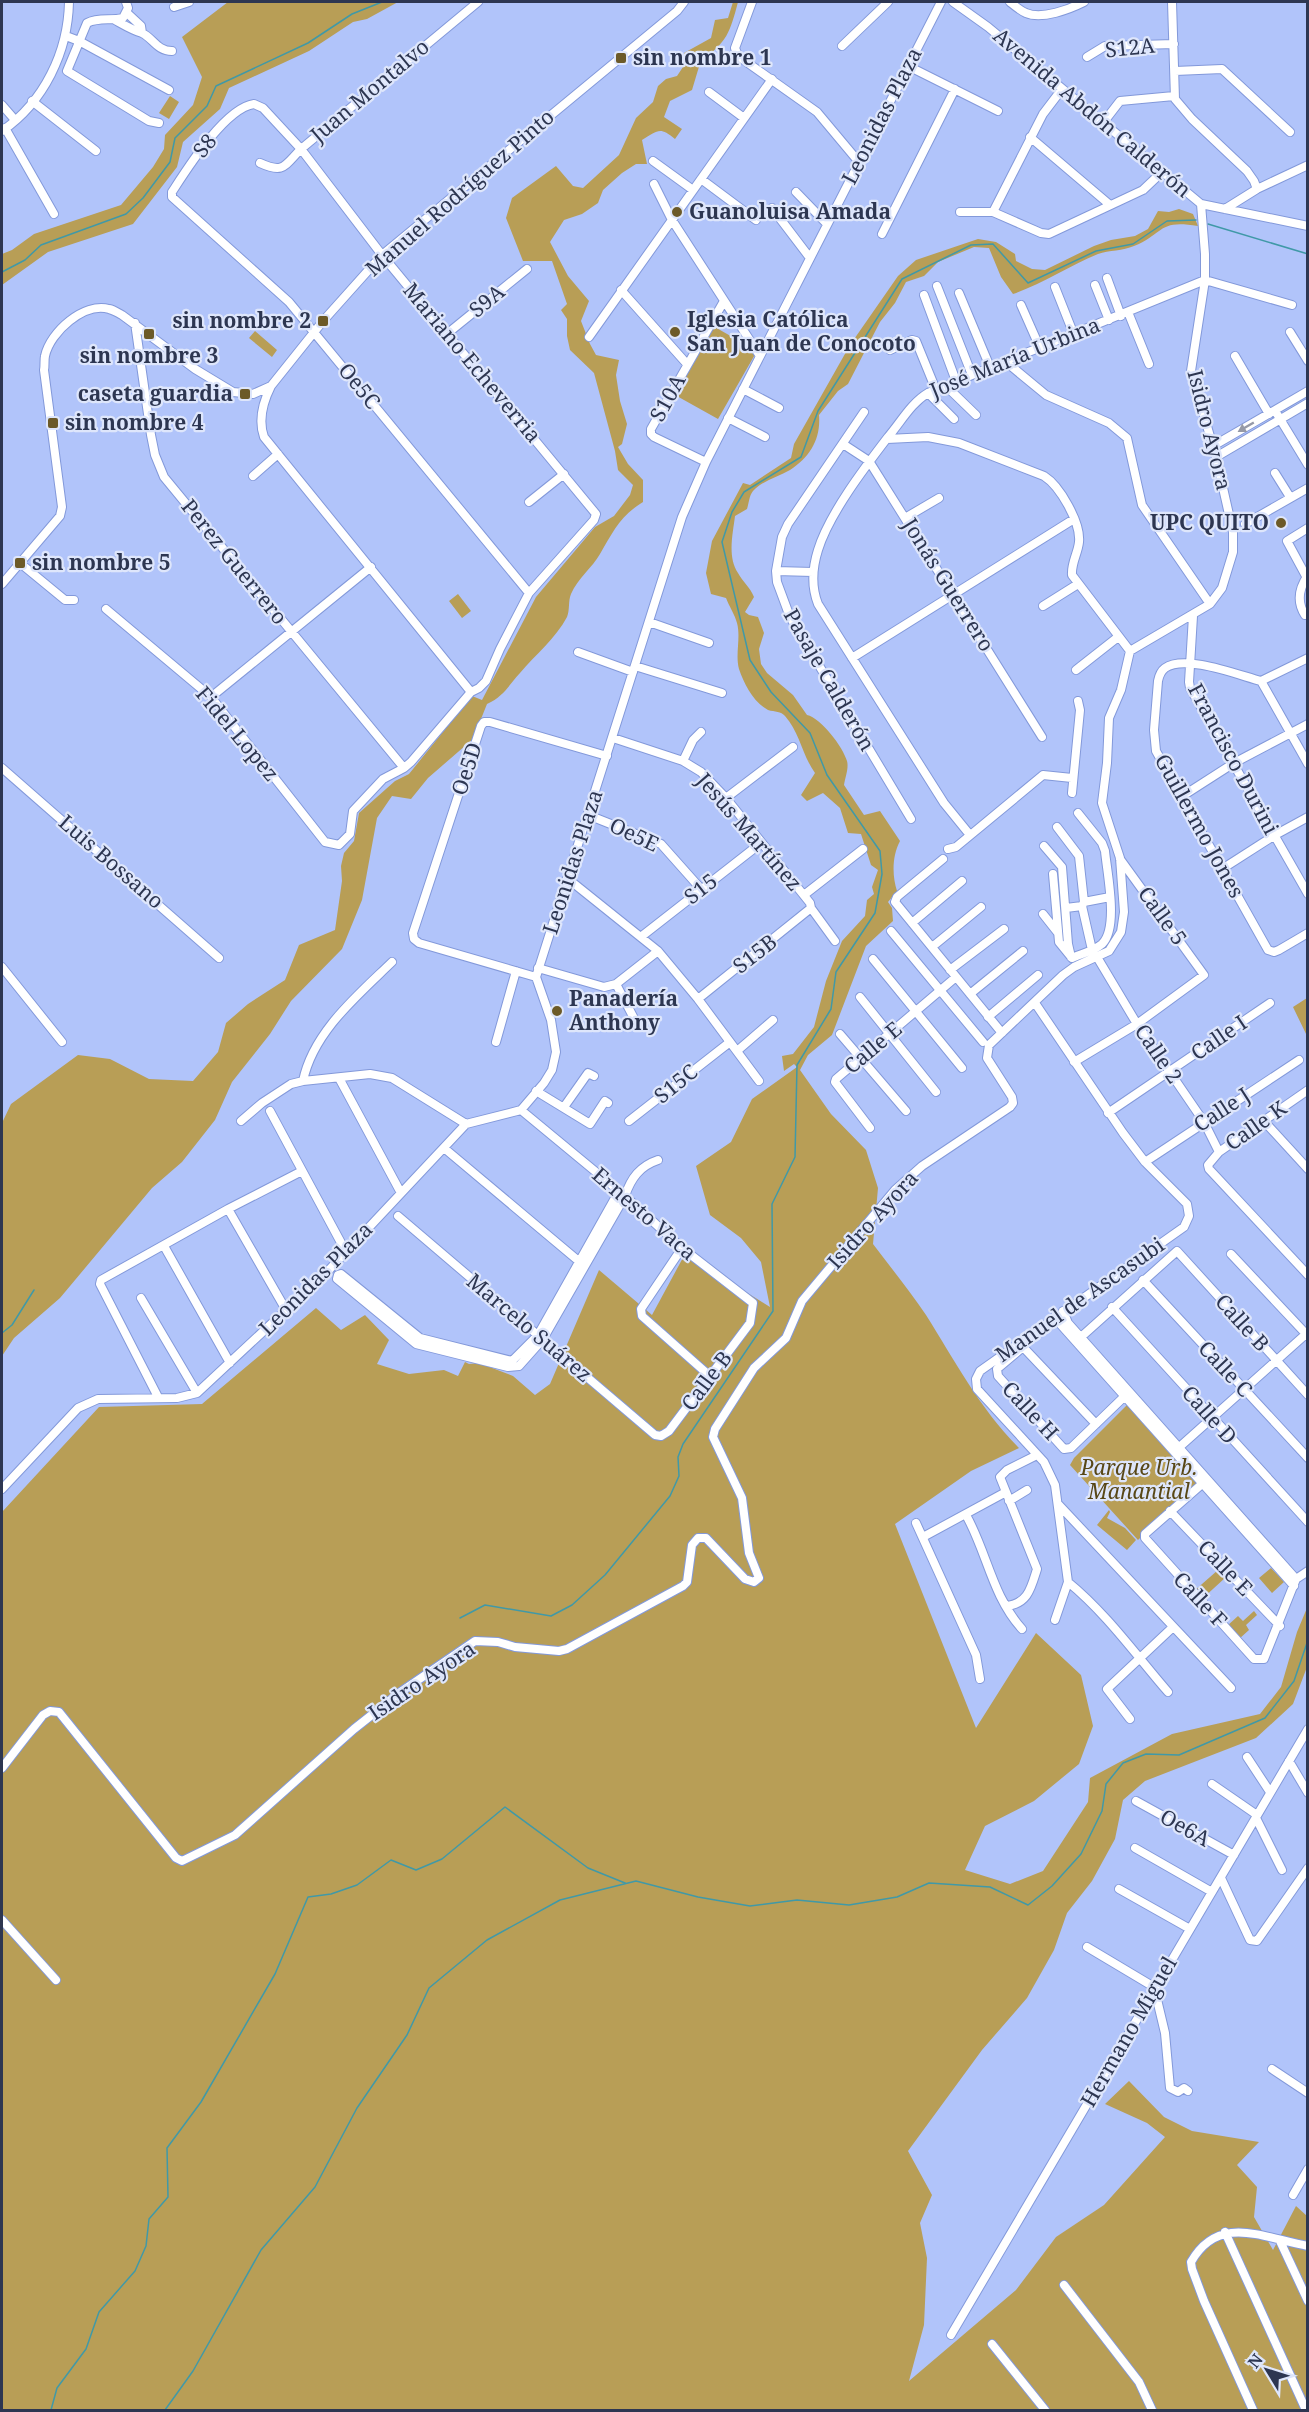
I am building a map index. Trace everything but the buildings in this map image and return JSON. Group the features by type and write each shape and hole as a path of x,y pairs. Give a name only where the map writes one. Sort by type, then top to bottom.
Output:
{"street":[{"path":"54,213 3,129 15,120 32,101 54,69 66,36 69,2"},
{"path":"126,2 127,13 141,26 142,33"},
{"path":"174,7 189,2"},
{"name":"Juan Montalvo","path":"260,163 279,169 478,2"},
{"name":"Manuel Rodríguez Pinto","path":"271,386 382,255 645,38 677,11 684,2"},
{"path":"752,2 735,48 738,56 820,115 858,161"},
{"path":"842,46 888,2"},
{"name":"Leonidas Plaza","path":"536,977 682,517 706,462 941,2"},
{"name":"Avenida Abdón Calderón","path":"953,2 988,27 1201,204 1308,226"},
{"path":"1010,2 1027,14 1035,15 1065,9 1083,2"},
{"path":"1172,2 1174,96 1182,109 1247,171 1257,189"},
{"path":"127,13 123,18 115,20 100,18 87,23 67,71 70,75 149,121 159,123"},
{"path":"115,20 135,33 142,33 160,48 172,51"},
{"path":"66,36 169,90"},
{"name":"S12A","path":"1087,57 1105,46 1174,44"},
{"path":"908,66 998,111"},
{"path":"1175,71 1222,69 1290,132"},
{"path":"589,337 772,79"},
{"path":"882,234 955,89"},
{"path":"993,212 1044,111 1062,89"},
{"path":"709,93 744,118"},
{"path":"1103,123 1120,101 1174,96"},
{"path":"32,101 96,151"},
{"path":"2,105 15,120"},
{"name":"Mariano Echeverria","path":"250,105 260,105 301,149 382,255 596,514 594,520 529,593"},
{"name":"S8","path":"172,197 172,192 203,145 239,110 250,105"},
{"path":"1030,137 1110,205"},
{"path":"652,161 693,190"},
{"path":"1225,208 1257,189 1308,165"},
{"path":"960,212 993,212 1045,234 1143,190 1162,172"},
{"path":"701,179 756,220"},
{"path":"654,184 672,220 760,356"},
{"path":"796,192 827,224"},
{"name":"Oe5C","path":"172,197 276,289 315,332 529,593"},
{"name":"Isidro Ayora","path":"2,1768 43,1715 50,1711 59,1712 176,1858 182,1861 235,1835 354,1729 411,1685 475,1641 560,1651 567,1649 683,1586 687,1582 692,1545 698,1538 706,1538 746,1579 754,1582 759,1578 749,1553 742,1498 713,1437 715,1429 754,1368 786,1338 802,1301 895,1190 922,1166 1013,1103 987,1058 989,1045 1074,967 1094,953 1108,951 1121,932 1124,912 1120,858 1102,803 1109,718 1121,690 1130,651 1210,604 1222,588 1233,552 1233,532 1216,457 1191,371 1205,280 1206,254 1201,204"},
{"path":"772,208 810,258"},
{"name":"S9A","path":"448,333 527,269"},
{"path":"1107,279 1149,364"},
{"path":"1205,280 1292,305"},
{"name":"José María Urbina","path":"970,835 944,803 818,604 813,586 813,572 825,532 869,461 916,401 928,393 1205,280"},
{"path":"1095,285 1109,320"},
{"path":"937,286 972,375"},
{"path":"1055,287 1074,335"},
{"path":"621,290 687,364"},
{"path":"959,293 990,367"},
{"path":"924,295 956,381"},
{"name":"S10A","path":"706,462 651,434 651,429 724,301"},
{"path":"1021,305 1040,348"},
{"path":"2,584 60,516 63,507 44,370 45,354 61,330 85,311 97,308 109,309 135,323 187,364 233,392 253,394 271,386"},
{"name":"Perez Guerrero","path":"135,323 151,435 159,467 164,477 404,768"},
{"path":"1290,332 1308,361"},
{"path":"890,350 912,340 916,341 936,390"},
{"path":"1235,356 1272,412 1280,419 1308,465"},
{"path":"1006,362 1046,395 1109,423 1127,438 1142,505 1210,604"},
{"path":"271,386 264,404 261,429 264,437 471,692"},
{"path":"946,386 976,415"},
{"path":"743,389 780,408"},
{"path":"1213,446 1308,391"},
{"path":"928,393 954,419"},
{"path":"1216,457 1308,403"},
{"name":"Pasaje Calderón","path":"864,412 788,524 778,551 777,582 790,617 910,819"},
{"path":"729,418 765,437"},
{"path":"887,439 928,437 959,443 1044,476 1059,489 1074,519 1080,541 1071,572 1130,651"},
{"name":"Jonás Guerrero","path":"843,444 869,461 1042,737"},
{"path":"253,476 278,454"},
{"path":"1275,473 1290,497"},
{"path":"529,502 564,474"},
{"path":"1245,524 1308,488"},
{"path":"905,518 939,498"},
{"path":"852,658 1074,519"},
{"path":"1308,528 1287,541 1307,575 1299,594 1299,605 1305,615 1308,614"},
{"path":"20,562 61,597 69,601 74,600"},
{"path":"210,697 371,567"},
{"path":"776,571 813,572"},
{"path":"1043,606 1078,584"},
{"path":"404,768 471,692 486,681 529,593"},
{"name":"Fidel Lopez","path":"106,609 210,697 329,844 339,845 347,839 351,829 353,811 383,779 404,768"},
{"name":"Francisco Durini","path":"1193,616 1188,682 1190,688 1308,894"},
{"path":"648,622 709,643"},
{"path":"1076,670 1118,637"},
{"path":"578,652 722,693"},
{"path":"1190,663 1261,681 1308,658"},
{"name":"Guillermo Jones","path":"1190,663 1166,667 1160,674 1154,730 1156,751 1268,950 1279,950 1308,933"},
{"path":"1261,681 1308,764"},
{"path":"1072,793 1080,710 1078,701"},
{"name":"Oe5D","path":"516,971 419,943 414,939 413,933 481,726 484,722 490,722 607,756"},
{"path":"1181,797 1234,763 1308,724"},
{"path":"683,761 693,740 701,732"},
{"name":"Jesús Martínez","path":"613,738 683,761 701,772 726,798 804,895 835,941"},
{"path":"726,798 793,747"},
{"name":"Luis Bossano","path":"2,768 219,958"},
{"path":"948,849 956,847 1043,775 1072,778"},
{"path":"1072,958 1094,953 1103,943 1111,921 1104,846 1078,813"},
{"name":"Oe5E","path":"588,815 661,844 701,888"},
{"path":"1221,869 1275,835 1308,818"},
{"name":"Calle 2","path":"1057,827 1079,856 1083,904 1094,953 1137,1024 1204,1122 1219,1152"},
{"name":"S15","path":"642,936 761,843"},
{"path":"1044,846 1062,867 1068,944 1074,967"},
{"path":"804,895 863,849"},
{"name":"Calle 5","path":"1120,858 1204,975 1137,1024"},
{"path":"943,860 897,897 895,902 1002,1033"},
{"path":"1053,874 1060,944 1072,958"},
{"path":"567,878 658,951 698,999 726,1044 737,1051 759,1081"},
{"path":"912,923 962,881"},
{"path":"1066,908 1110,897"},
{"path":"932,947 981,907"},
{"name":"S15B","path":"698,999 811,908"},
{"path":"1042,914 1058,933"},
{"path":"950,970 1004,929"},
{"path":"891,931 983,1042"},
{"path":"538,968 604,987 616,984 658,951"},
{"path":"970,994 1023,951"},
{"path":"873,959 962,1068"},
{"path":"303,1081 306,1068 329,1028 352,1001 392,962"},
{"path":"2,967 62,1042"},
{"path":"241,1121 291,1084 370,1074 389,1078 466,1124 521,1110 552,1070 556,1053 551,1020 536,977 516,971 496,1042"},
{"path":"988,1017 1038,975"},
{"name":"Calle E","path":"870,1128 835,1082 836,1079 956,977"},
{"path":"616,984 638,1026"},
{"path":"860,997 936,1092"},
{"name":"Manuel de Ascasubi","path":"1035,1003 1108,1113 1145,1162 1187,1204 1189,1216 1184,1227 980,1371 976,1379 977,1389 1037,1455 1052,1475 1068,1582 1055,1620"},
{"name":"Calle I","path":"1108,1113 1270,1004"},
{"path":"737,1051 773,1020"},
{"path":"1074,1062 1137,1024"},
{"path":"840,1034 906,1111"},
{"name":"S15C","path":"629,1121 726,1044"},
{"name":"Calle J","path":"1145,1162 1299,1060"},
{"path":"564,1107 588,1073 594,1076"},
{"path":"339,1078 401,1193"},
{"name":"Calle K","path":"1308,1090 1219,1152 1208,1165 1209,1169 1308,1275"},
{"path":"536,1092 590,1124 604,1101 608,1103"},
{"name":"Ernesto Vaca","path":"521,1110 622,1193 682,1248 753,1303 750,1323"},
{"path":"270,1111 346,1252"},
{"path":"1263,1120 1308,1169"},
{"name":"Leonidas Plaza","path":"196,1394 346,1252 466,1124"},
{"path":"444,1148 581,1263"},
{"path":"517,1363 420,1338 341,1274 338,1275 338,1279 416,1344 508,1367 517,1363 540,1337 622,1193 638,1170 658,1160"},
{"path":"158,1397 100,1282 228,1209 302,1171"},
{"path":"228,1209 286,1310"},
{"name":"Marcelo Suárez","path":"398,1216 655,1435 662,1436"},
{"path":"164,1246 230,1362"},
{"path":"682,1248 640,1309 642,1316 711,1377"},
{"name":"Calle B","path":"1143,1280 1177,1251 1308,1395"},
{"path":"1177,1450 1307,1335 1232,1254"},
{"path":"1081,1337 1143,1280"},
{"name":"Calle C","path":"1143,1280 1308,1458"},
{"path":"2,1489 78,1408 98,1399 177,1398 196,1394 141,1298"},
{"name":"Calle D","path":"1112,1307 1308,1522"},
{"path":"1063,1311 1068,1323 1126,1394"},
{"path":"1054,1317 1295,1582"},
{"name":"Calle B","path":"662,1436 669,1431 750,1323"},
{"name":"Calle H","path":"1023,1347 1096,1424 1071,1448 1064,1449 996,1373 997,1369 1023,1347"},
{"path":"1096,1424 1126,1394"},
{"path":"1177,1450 1202,1484 1295,1582"},
{"path":"1006,1606 1018,1605 1029,1595 1037,1569 1001,1481 1003,1473 1037,1455"},
{"path":"1170,1511 1202,1484"},
{"path":"923,1538 966,1515 1008,1496 1028,1490"},
{"path":"1058,1504 1231,1688"},
{"name":"Calle E","path":"1170,1511 1280,1626"},
{"name":"Calle F","path":"1170,1511 1145,1534 1146,1541 1254,1659 1264,1659 1280,1626"},
{"path":"966,1515 993,1584 1012,1618 1022,1629"},
{"path":"915,1523 976,1655 980,1679"},
{"path":"1280,1626 1295,1582 1308,1571"},
{"path":"1068,1582 1096,1609 1168,1692"},
{"path":"1130,1719 1107,1689 1173,1627"},
{"name":"Hermano Miguel","path":"951,2335 1308,1729"},
{"path":"1247,1757 1270,1792"},
{"path":"1289,1761 1308,1793"},
{"path":"1212,1784 1257,1817 1282,1870"},
{"name":"Oe6A","path":"1136,1801 1234,1855"},
{"path":"1135,1848 1212,1892"},
{"path":"1221,1878 1253,1942 1261,1936 1308,1868"},
{"path":"1119,1889 1190,1929"},
{"path":"2,1920 56,1980"},
{"path":"1087,1947 1154,1987 1165,2033 1170,2088 1178,2092 1184,2088 1188,2091"},
{"path":"1272,2069 1308,2093"},
{"path":"1293,2195 1308,2169"},
{"path":"1225,2232 1306,2410"},
{"path":"1253,2410 1191,2262 1208,2241 1225,2232 1241,2232 1308,2246"},
{"path":"1280,2241 1308,2301"},
{"path":"1064,2285 1139,2382 1152,2410"},
{"path":"992,2344 1045,2410"}],"green space":[{"path":"228,2 398,2 367,19 353,22 309,51 229,88 220,109 183,142 177,167 133,224 48,252 2,285 2,254 12,250 34,234 121,205 153,167 164,149 165,135 193,105 202,77 182,37"},
{"path":"733,2 738,2 730,29 717,48 701,60 692,90 670,101 664,117 682,129 675,139 665,132 658,131 642,140 647,164 636,164 622,173 603,190 598,203 582,214 564,220 550,242 568,276 589,301 581,321 596,355 619,360 616,375 627,424 622,444 618,447 628,464 643,480 643,502 623,519 597,559 577,583 570,597 567,617 557,632 502,694 487,704 473,739 428,778 411,799 392,796 377,818 362,900 342,949 291,1001 270,1034 232,1082 215,1120 182,1162 152,1188 60,1298 14,1338 2,1356 2,1123 11,1104 78,1055 110,1059 149,1079 193,1081 218,1052 226,1023 248,1004 285,980 299,945 335,930 342,881 341,866 344,853 354,841 359,813 395,781 409,774 472,696 482,700 536,597 595,527 614,516 630,495 633,485 618,470 594,373 570,350 567,319 561,310 567,304 552,261 523,261 506,218 512,198 556,166 573,186 583,188 619,155 636,118 653,102 658,86 666,79 677,76 683,67 684,53 711,38 715,20 728,18"},
{"path":"170,96 179,102 169,119 159,113"},
{"path":"1179,209 1193,214 1198,226 1175,224 1168,226 1134,246 1098,254 1013,294 1001,277 989,248 974,247 938,262 924,276 906,282 895,303 880,322 848,384 838,391 819,415 818,432 813,447 790,470 757,487 751,495 747,509 735,516 732,552 735,567 754,597 745,612 758,617 764,633 759,649 761,664 767,673 793,695 807,715 819,721 836,741 845,755 847,764 844,785 864,815 880,811 900,841 895,853 894,866 897,891 888,902 892,908 893,921 866,946 832,1035 808,1055 800,1070 831,1114 866,1150 878,1188 873,1244 926,1315 980,1401 1019,1448 971,1471 895,1524 976,1728 1036,1633 1081,1675 1093,1726 1079,1764 1034,1801 985,1826 965,1870 1010,1884 1043,1871 1088,1802 1090,1778 1172,1734 1260,1714 1281,1687 1297,1632 1307,1608 1307,1667 1293,1704 1256,1738 1145,1781 1123,1800 1115,1839 1092,1881 1067,1913 1054,1950 1027,1998 982,2050 908,2151 932,2195 920,2223 927,2258 924,2325 909,2381 1016,2290 1056,2237 1104,2205 1165,2137 1147,2123 1105,2104 1129,2081 1164,2117 1192,2131 1259,2142 1237,2165 1257,2187 1254,2217 1273,2250 1296,2206 1307,2216 1307,2410 2,2410 2,1512 99,1407 202,1404 316,1308 341,1330 365,1315 389,1340 377,1364 409,1374 444,1370 458,1376 465,1362 479,1363 513,1376 535,1395 550,1384 599,1270 652,1315 685,1254 770,1307 761,1262 741,1238 710,1215 696,1166 731,1142 752,1099 797,1067 794,1064 784,1071 782,1056 793,1054 814,1027 826,981 842,941 865,916 867,900 874,894 872,887 878,870 871,865 861,834 848,833 840,808 823,793 807,801 801,795 815,773 785,716 780,712 763,707 754,698 744,681 738,663 736,620 726,598 711,594 706,573 712,541 743,483 750,485 791,458 794,444 850,345 898,276 916,260 978,239 996,242 1015,254 1016,261 1032,269 1045,270 1094,246 1111,240 1135,236 1148,229 1158,211 1169,212"},
{"path":"713,326 757,351 718,419 675,395"},
{"path":"255,331 277,350 272,357 249,338"},
{"path":"458,594 471,611 462,618 449,601"},
{"path":"1307,998 1307,1036 1293,1007"},
{"name":"Parque Urb. Manantial","path":"1127,1405 1198,1482 1138,1540 1070,1465 1074,1458"},
{"path":"1109,1510 1107,1518 1125,1528 1136,1540 1127,1550 1097,1525"},
{"path":"1271,1568 1284,1582 1272,1593 1259,1578"},
{"path":"1218,1570 1225,1578 1202,1599 1194,1591"},
{"path":"1254,1611 1257,1615 1246,1625 1249,1630 1239,1639 1227,1626 1238,1616 1243,1621"}],"waterway":[{"path":"2,272 25,260 41,245 126,214 143,198 170,162 175,138 207,106 216,86 308,43 352,14 382,2"},
{"path":"460,1618 485,1605 551,1616 572,1605 605,1575 670,1496 679,1476 678,1457 683,1444 773,1311 772,1204 795,1157 797,1065 831,1009 836,972 875,913 882,874 880,851 827,775 810,733 771,692 750,660 722,542 732,512 744,492 801,457 818,411 902,279 971,245 993,244 1028,283 1096,251 1133,244 1167,221 1196,220"},
{"path":"1208,224 1308,254"},
{"path":"2,1333 12,1325 34,1290"},
{"path":"165,2410 193,2371 261,2250 315,2187 357,2108 407,2035 429,1988 487,1940 560,1900 636,1881 698,1897 750,1906 797,1900 849,1905 897,1897 929,1883 990,1887 1028,1905 1052,1886 1081,1854 1102,1811 1106,1784 1123,1763 1146,1754 1179,1755 1265,1718 1294,1681 1308,1640"},
{"path":"51,2410 57,2388 86,2349 99,2312 135,2271 146,2246 149,2219 168,2197 167,2148 201,2102 275,1974 308,1897 331,1894 357,1885 391,1860 416,1870 442,1859 505,1807 588,1868 625,1883"}],"place":[{"name":"sin nombre 1","path":"621,58"},
{"name":"Guanoluisa Amada","path":"677,212"},
{"name":"sin nombre 2","path":"323,321"},
{"name":"Iglesia Católica San Juan de Conocoto","path":"675,332"},
{"name":"sin nombre 3","path":"149,334"},
{"name":"caseta guardia","path":"245,394"},
{"name":"sin nombre 4","path":"53,423"},
{"name":"UPC QUITO","path":"1281,523"},
{"name":"sin nombre 5","path":"20,563"},
{"name":"Panadería Anthony","path":"557,1011"}]}
